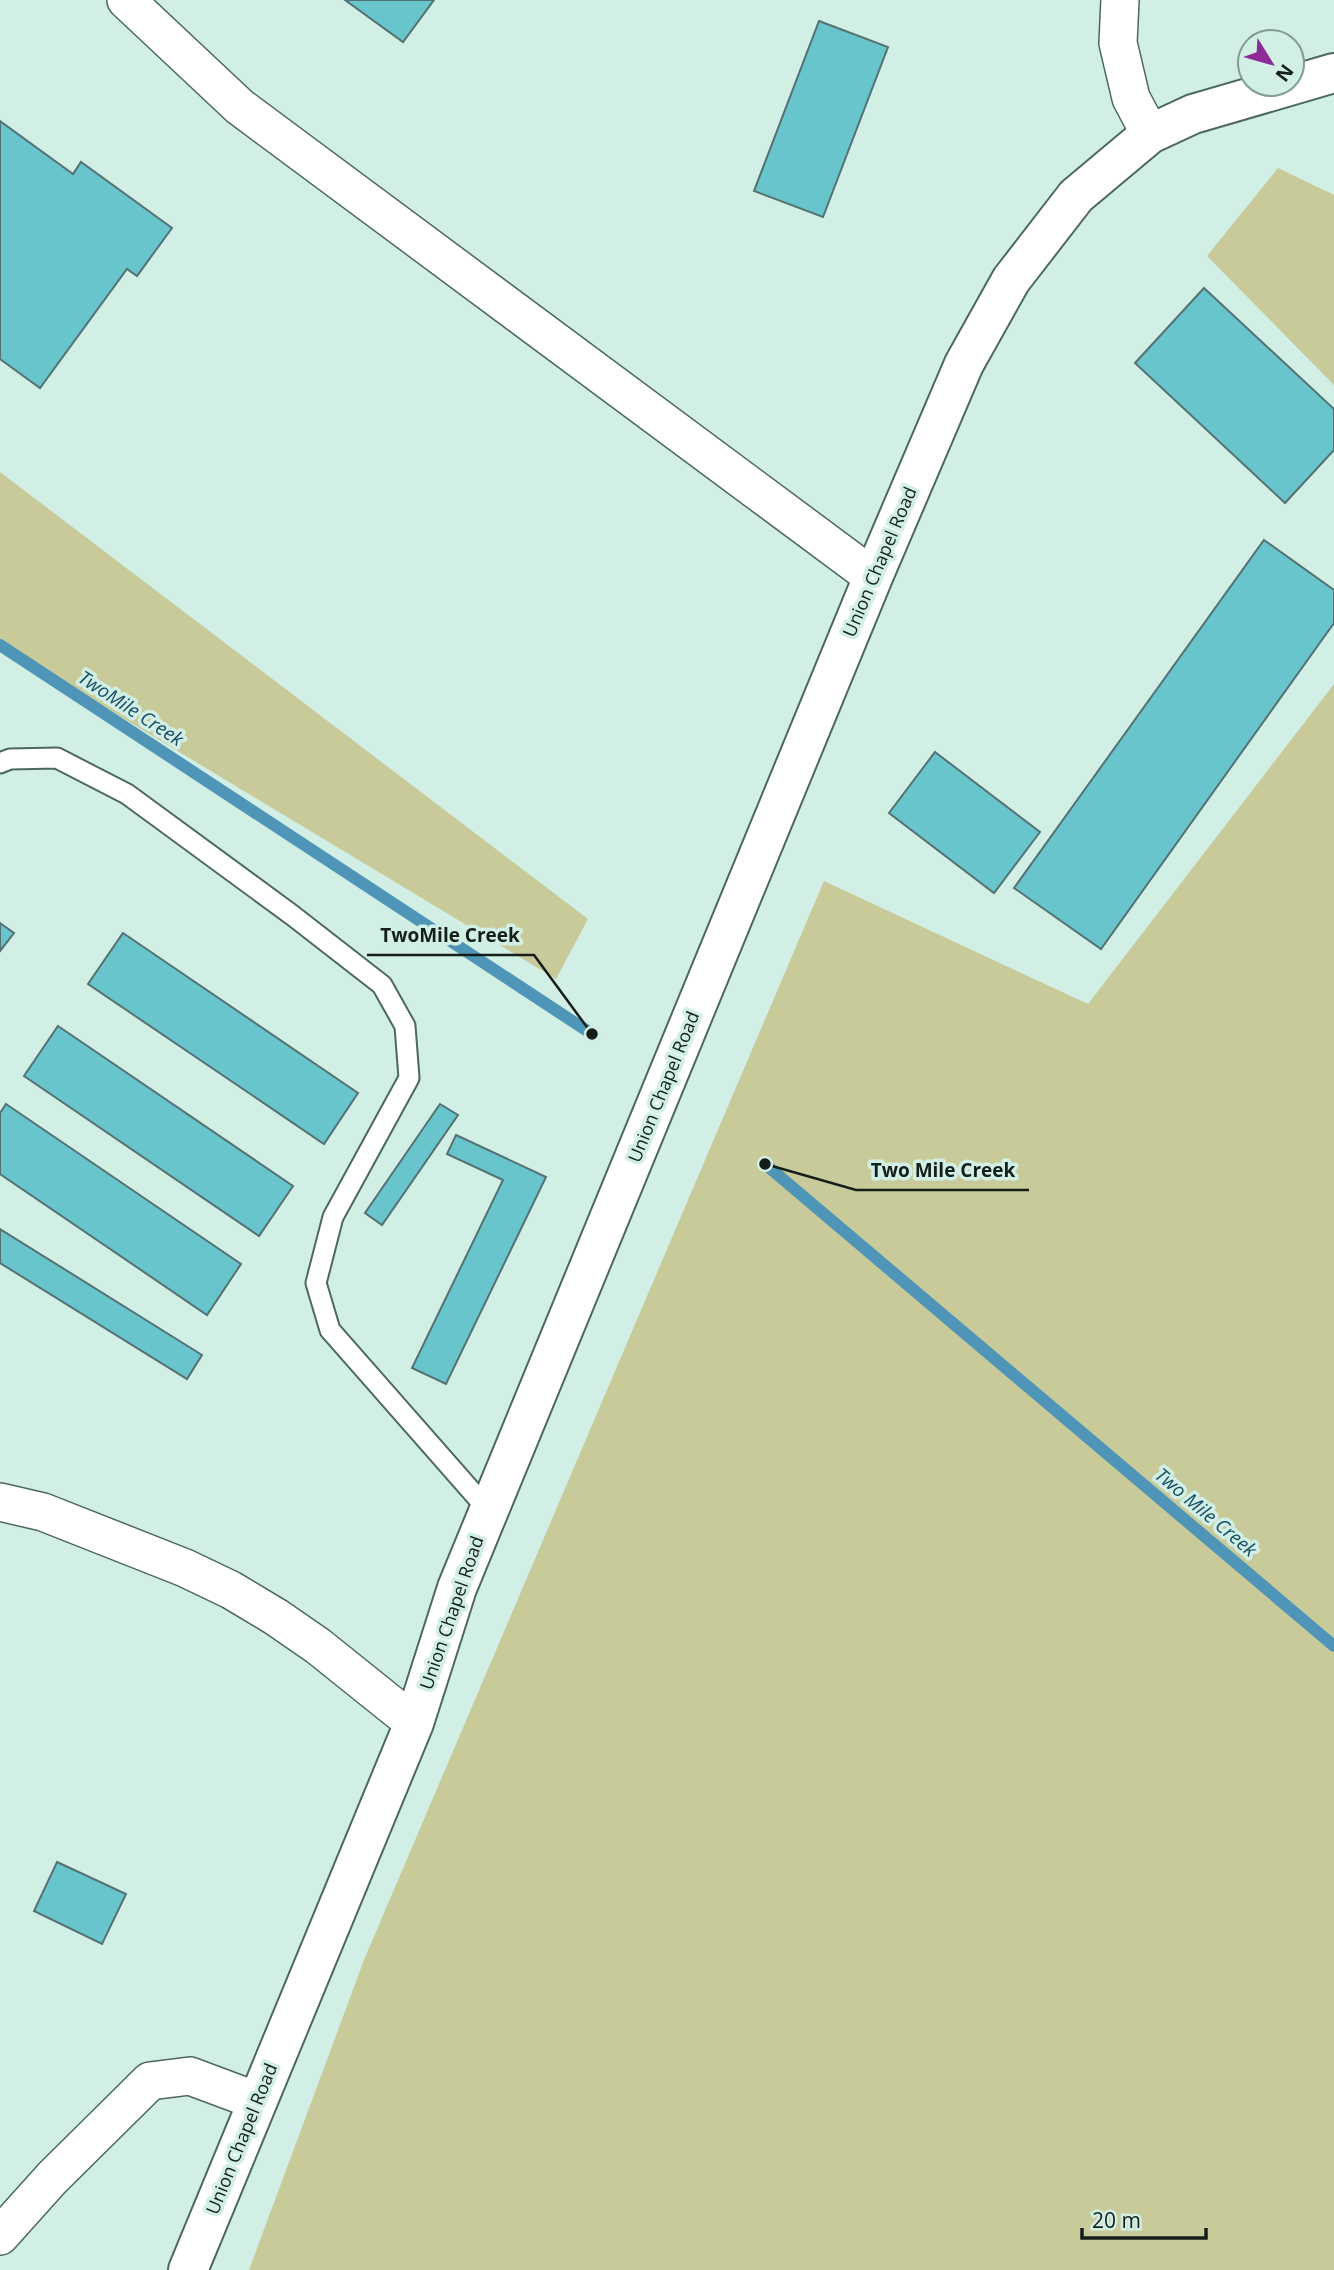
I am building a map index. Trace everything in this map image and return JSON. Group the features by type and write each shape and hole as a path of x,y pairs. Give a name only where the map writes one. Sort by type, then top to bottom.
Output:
{"street":[{"path":"126,0 240,107 873,577"},
{"path":"1120,0 1118,43 1130,98 1150,134"},
{"name":"Union Chapel Road","path":"188,2270 414,1723 457,1588 873,577 964,365 1011,280 1076,196 1150,134 1192,114 1334,73"},
{"path":"0,1502 43,1512 186,1568 231,1590 318,1646 414,1723"},
{"path":"0,2236 52,2178 150,2081 190,2076 257,2101"}],"lane":[{"path":"0,764 10,759 57,758 127,794 382,985 405,1026 409,1078 333,1217 316,1283 330,1331 489,1511"}],"green space":[{"path":"1278,168 1334,195 1334,385 1207,256"},
{"path":"0,472 588,919 556,979 0,644"},
{"path":"1334,684 1334,2270 249,2270 364,1960 824,881 1088,1004"}],"building":[{"path":"345,0 434,0 403,42"},
{"path":"819,21 888,47 823,217 754,191"},
{"path":"0,121 73,174 81,162 172,228 137,276 127,269 40,388 0,359"},
{"path":"1204,288 1334,409 1334,450 1285,503 1135,363"},
{"path":"1264,540 1334,590 1334,623 1101,949 1014,888"},
{"path":"935,752 1040,832 994,893 889,813"},
{"path":"0,923 14,933 0,951"},
{"path":"123,933 358,1093 324,1144 88,984"},
{"path":"58,1026 293,1186 259,1236 24,1076"},
{"path":"6,1104 241,1264 207,1315 0,1174 0,1113"},
{"path":"440,1104 458,1115 382,1225 365,1213"},
{"path":"456,1135 546,1177 446,1384 412,1368 503,1180 447,1154"},
{"path":"0,1229 202,1355 187,1379 0,1263"},
{"path":"57,1862 126,1894 102,1944 34,1911"}],"waterway":[{"name":"TwoMile Creek","path":"0,645 592,1034"},
{"name":"Two Mile Creek","path":"765,1164 1334,1646"}],"place":[{"name":"TwoMile Creek","path":"592,1034"},
{"name":"Two Mile Creek","path":"765,1164"}]}
